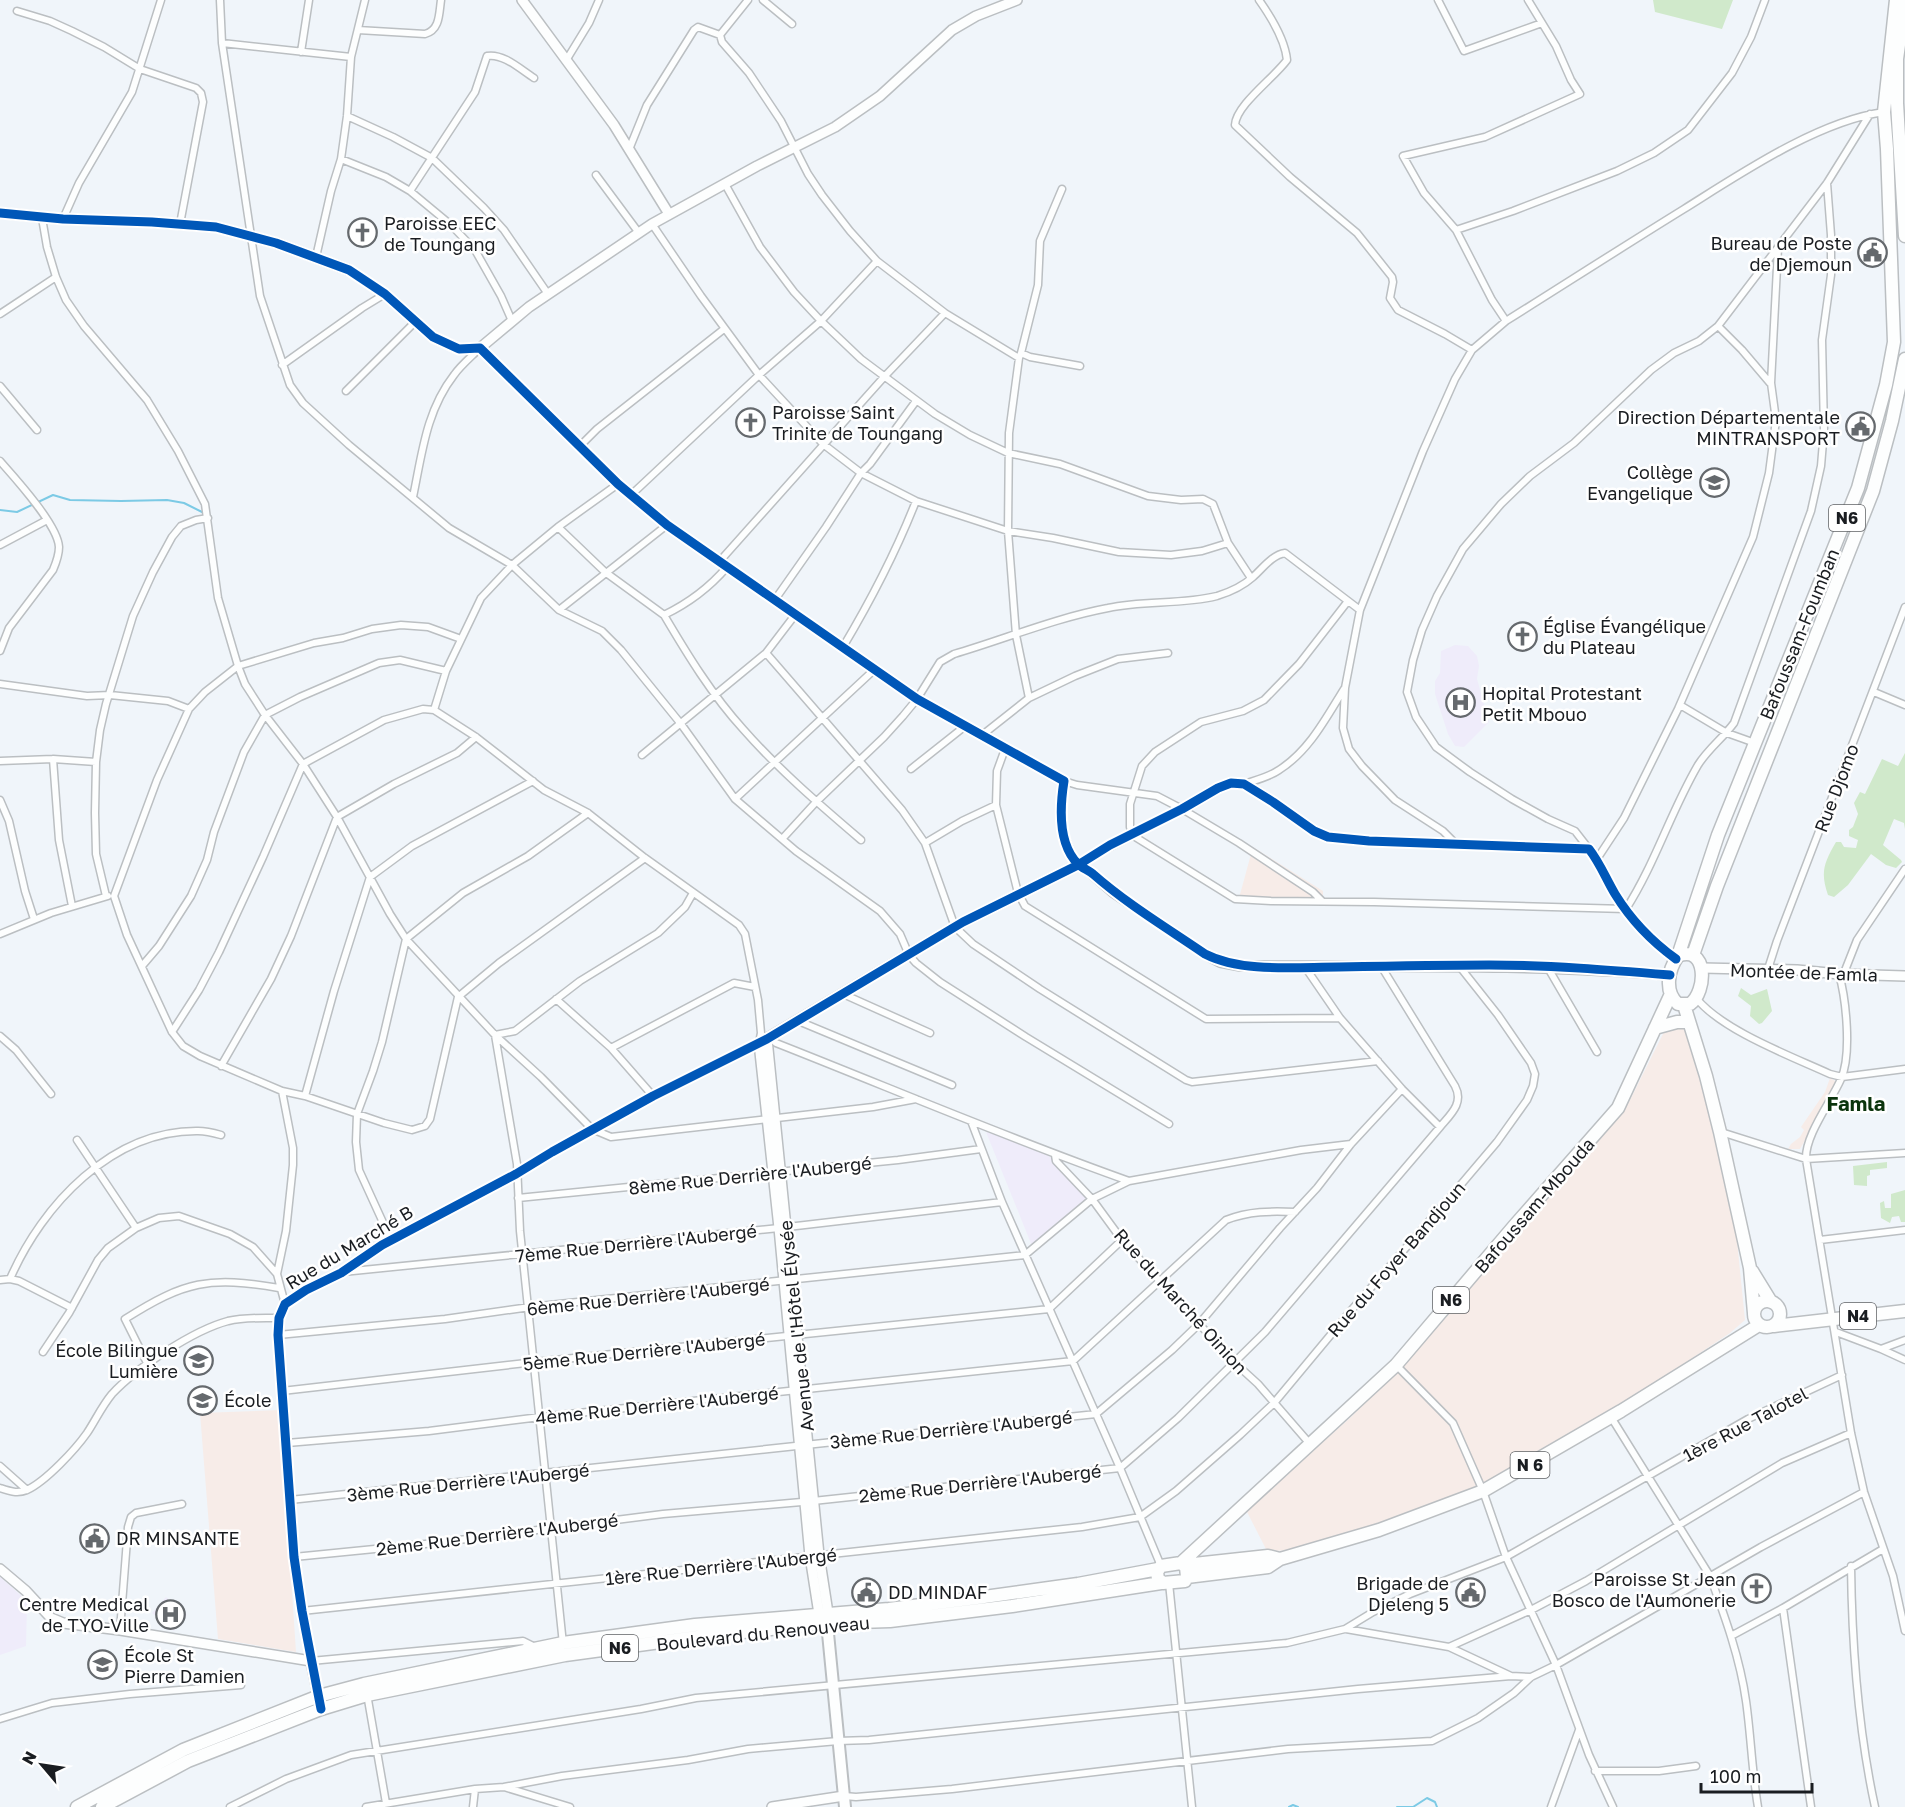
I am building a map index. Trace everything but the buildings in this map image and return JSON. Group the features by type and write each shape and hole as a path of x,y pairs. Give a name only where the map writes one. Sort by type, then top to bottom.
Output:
{"highway":[{"name":"N6","path":"1896,0 1897,103 1905,236"},
{"name":"N6","path":"1897,59 1905,2"},
{"name":"Bafoussam-Foumban","path":"1677,958 1700,888 1755,742 1858,488 1899,343 1884,112 1897,59"},
{"path":"1890,219 1904,217"},
{"name":"Bafoussam-Foumban","path":"1693,955 1873,491 1893,421 1905,359"},
{"path":"1878,418 1893,421"},
{"path":"1828,565 1843,570"},
{"path":"1794,647 1810,653"},
{"path":"1748,762 1765,768"},
{"path":"1700,888 1715,894"},
{"path":"1685,954 1693,955 1698,959 1702,968 1696,999 1690,1004 1678,1004 1670,996 1670,975 1677,958 1685,954"},
{"name":"Bafoussam-Mbouda","path":"1184,1568 1396,1365 1618,1107 1670,996"},
{"path":"1684,1005 1706,1076 1720,1132 1750,1268 1754,1317 1759,1325 1774,1326 1780,1312 1771,1302 1750,1268"},
{"path":"1655,1028 1677,1022 1689,1022"},
{"path":"1754,1313 1758,1305 1767,1301 1771,1302"},
{"name":"N4","path":"1774,1326 1810,1320 1905,1311"},
{"name":"N4","path":"1780,1312 1810,1320"},
{"name":"N 6","path":"1184,1568 1268,1567 1280,1559 1379,1530 1483,1491 1611,1417 1759,1325"},
{"path":"1159,1568 1157,1578 1165,1583"},
{"name":"Boulevard du Renouveau","path":"366,1689 564,1649 708,1630 823,1618 912,1612 1078,1590 1183,1581 1184,1568 1159,1568 1078,1590"},
{"name":"Boulevard du Renouveau","path":"320,1702 536,1648 564,1649"},
{"name":"N6","path":"77,1807 102,1802 186,1756 320,1702"}],"main road":[{"path":"823,1618 842,1802"}],"street":[{"path":"63,219 79,183 132,92 161,0"},
{"path":"220,0 222,43 260,296 290,385 303,403 349,445 449,528 512,565 559,610 603,631 681,724 735,799 796,850 880,910 900,934 909,955 916,963 978,1006 1169,1124"},
{"path":"301,52 309,0"},
{"path":"316,257 341,159 351,57 365,0"},
{"path":"358,30 425,34 432,32 437,26 441,0"},
{"path":"522,0 630,147 669,214"},
{"path":"567,59 589,23 599,0"},
{"path":"720,35 748,0"},
{"path":"764,0 792,24"},
{"path":"412,497 429,420 439,397 454,374 512,321 652,224 835,127 860,111 880,96 952,30 976,16 1017,0"},
{"path":"1259,0 1268,12 1286,50 1287,60 1242,109 1235,119 1235,125 1290,177 1344,220 1372,250 1392,276 1390,298 1398,310 1472,350"},
{"path":"1438,0 1464,51 1542,23"},
{"path":"1506,321 1491,300 1456,230 1424,193 1403,156 1485,138 1580,94 1528,0"},
{"path":"1456,230 1617,171 1654,153 1688,129 1732,73 1751,37 1764,0"},
{"path":"17,11 50,21 104,47 140,69 196,88 201,93 203,102 180,224"},
{"path":"630,147 647,105 694,30 698,27 705,28 720,35 722,42 749,73 768,101 822,195 877,261 945,314 1020,356 1080,366"},
{"path":"222,43 351,57"},
{"path":"410,191 475,92 487,56 494,54 503,58 534,78"},
{"path":"1457,845 1443,831 1395,800 1356,758 1350,749 1343,728 1345,688 1360,610 1423,451 1455,379 1472,350 1506,321 1746,170 1837,124 1884,112"},
{"path":"1677,958 1655,944 1637,924 1611,887 1597,859 1575,831 1512,799 1436,747 1416,717 1407,692 1413,660 1422,630 1442,586 1463,549 1501,504 1530,476 1574,443 1651,370 1718,326 1827,183 1870,114"},
{"path":"347,116 432,158 504,230 548,294"},
{"path":"341,159 386,177 410,191 451,225 475,250 498,289 512,321"},
{"path":"596,175 639,233"},
{"path":"1626,909 1639,889 1699,764 1714,743 1734,723 1811,511 1821,465 1824,430 1822,340 1831,274 1827,183"},
{"path":"725,184 760,247 794,292 820,321 884,377 916,401 970,435 1008,453 1060,464 1148,496 1181,500 1209,500 1214,504 1228,543 1251,578"},
{"path":"1029,698 1016,635 1008,531 1010,494 1008,453 1012,406 1020,356 1038,285 1040,241 1062,189"},
{"path":"0,213 42,218 216,227 250,235 349,270 385,294 433,337 459,349 480,348 618,484 667,525 917,699 1064,781 1077,785 1157,796 1182,809 1313,892 1322,901"},
{"path":"42,218 56,278 66,300 84,326 147,399 206,504 218,598 245,684 265,715 303,764 337,818 406,939 495,1035 541,1077 592,1129 617,1137 873,1107 916,1099"},
{"path":"652,224 724,329 759,375 823,444 861,473 916,501 1008,531 1140,554 1171,555 1202,551 1228,543"},
{"path":"1597,859 1624,818 1680,705 1753,537 1769,473 1776,420 1771,383 1778,248"},
{"path":"631,495 820,321 877,261"},
{"path":"0,314 56,278"},
{"path":"282,365 385,294"},
{"path":"719,562 884,377 945,314"},
{"path":"346,391 416,322"},
{"path":"1718,326 1771,383"},
{"path":"579,447 597,429 724,329"},
{"path":"0,386 38,430"},
{"path":"774,601 861,473 916,401"},
{"path":"0,461 32,497 59,545 58,559 53,570 9,628 0,651"},
{"path":"434,710 446,671 481,598 512,565 558,527 618,484"},
{"path":"843,647 878,586 916,501"},
{"path":"106,896 96,854 96,762 100,730 133,616 172,537 181,526 208,518"},
{"path":"0,545 47,520"},
{"path":"559,610 667,525"},
{"path":"558,527 605,572 664,615 688,656 741,728 816,802 861,840"},
{"path":"783,838 816,802 884,737 917,699 940,662 954,654 1109,607 1186,601 1217,596 1236,589 1278,554 1286,553 1360,610"},
{"path":"664,615 694,598 713,583 727,567"},
{"path":"1132,835 1129,813 1142,766 1155,752 1202,722 1244,711 1264,700 1299,664 1348,601"},
{"name":"Rue Djomo","path":"1768,969 1905,607"},
{"path":"642,755 765,653 795,615"},
{"path":"461,639 428,627 401,625 372,629 343,638 314,643 238,666 205,692 189,709 157,780 114,896 126,935 172,1032 183,1046 221,1066 282,1091 305,1096 412,1130 421,1129 428,1124 458,997 499,963 645,858"},
{"path":"765,653 902,810 925,843 955,927 973,944 1040,989 1192,1082 1378,1061"},
{"path":"981,736 1029,698 1075,676 1118,659 1168,653"},
{"path":"142,966 159,946 191,896 207,860 214,832 244,752 265,715 300,697 379,663 400,660 446,671"},
{"path":"735,799 875,669"},
{"path":"0,684 87,696 110,695 168,701 189,709"},
{"path":"764,1038 955,927 1018,893 1078,865 1110,845 1182,809 1197,798 1231,783 1244,784 1278,771 1307,745 1345,688"},
{"path":"1874,692 1905,705"},
{"path":"1680,705 1727,732 1755,742"},
{"path":"172,1032 200,990 219,952 303,764 384,720 423,709 434,710 476,737 544,790 588,813 693,894 723,912 739,926 745,934 764,1038"},
{"path":"911,769 964,727"},
{"path":"221,1066 271,978 291,936 337,818 394,784 457,753 476,737"},
{"path":"1005,749 997,771 996,805 1018,893 1025,906 1206,1019 1340,1018"},
{"path":"0,761 53,759 96,762"},
{"path":"53,759 59,840 72,906"},
{"path":"305,1096 337,981 370,877 411,846 533,781"},
{"path":"1064,781 1060,817 1068,848 1078,865 1089,871 1113,892 1204,954 1220,962 1240,966 1305,967 1488,965 1606,969 1670,975"},
{"path":"1244,784 1273,801 1314,831 1328,837 1369,841 1589,849"},
{"path":"0,800 9,821 34,919"},
{"path":"925,843 962,821 996,805"},
{"path":"391,1240 359,1170 356,1142 357,1114 382,1041 406,939 463,893 528,856 588,813"},
{"path":"1132,835 1235,899 1271,902 1322,901 1626,909"},
{"path":"1905,869 1857,940 1841,973 1847,1049 1842,1077 1807,1144 1806,1159 1851,1433 1864,1492 1893,1576 1905,1630"},
{"path":"495,1035 514,1031 580,981 658,933 685,907 693,894"},
{"path":"0,934 72,906 106,896 114,896"},
{"name":"2ème Rue Derrière l'Aubergé","path":"294,1557 435,1543 663,1514 1120,1468 1178,1418 1265,1332 1458,1103 1458,1092 1381,966"},
{"path":"1305,967 1340,1018 1402,1089 1440,1127"},
{"name":"Rue du Foyer Bandjoun","path":"1140,1517 1176,1491 1274,1403 1497,1142 1527,1100 1535,1074 1531,1063 1498,1014 1460,967"},
{"path":"1548,968 1598,1052"},
{"name":"Montée de Famla","path":"1702,968 1905,976"},
{"path":"612,1048 734,983 755,987"},
{"path":"843,994 930,1033"},
{"path":"556,999 612,1048 652,1095"},
{"path":"1696,999 1705,1010 1737,1030 1830,1074 1842,1077 1905,1069"},
{"path":"796,1020 952,1085"},
{"path":"495,1035 516,1157 520,1231 530,1307 552,1528 555,1583 564,1649"},
{"path":"0,1036 16,1050 51,1094"},
{"path":"764,1038 1055,1155 1129,1181"},
{"name":"Rue du Marché B","path":"320,1702 294,1557 278,1335 279,1318 285,1304 306,1290 341,1273 391,1240 516,1174 652,1095 764,1038"},
{"name":"Avenue de l'Hôtel Élysée","path":"764,1038 814,1556 823,1618"},
{"name":"3ème Rue Derrière l'Aubergé","path":"290,1500 1096,1414 1172,1350 1199,1324 1317,1188 1351,1144 1402,1089"},
{"path":"282,1091 293,1165 286,1231 276,1274 285,1304"},
{"path":"971,1121 1002,1202 1120,1468 1159,1568"},
{"path":"10,1279 21,1253 34,1234 80,1180 96,1167 140,1143 164,1135 199,1131 221,1135"},
{"path":"1720,1132 1806,1159 1905,1153"},
{"path":"77,1140 136,1228"},
{"path":"1025,1255 1092,1199 1129,1181 1301,1150 1351,1144"},
{"name":"8ème Rue Derrière l'Aubergé","path":"518,1198 981,1149"},
{"name":"Rue du Marché Oinion","path":"1055,1155 1056,1161 1092,1199 1122,1240 1311,1444"},
{"name":"7ème Rue Derrière l'Aubergé","path":"341,1273 783,1228 1002,1202"},
{"path":"1073,1361 1226,1220 1262,1211 1295,1212"},
{"path":"43,1352 72,1308 98,1260 108,1248 136,1228 159,1218 179,1216 230,1234 253,1246 276,1274"},
{"path":"1820,1240 1905,1230"},
{"path":"1049,1309 1122,1240"},
{"name":"6ème Rue Derrière l'Aubergé","path":"278,1335 445,1319 530,1307 1025,1255"},
{"path":"0,1280 10,1279 72,1308"},
{"path":"148,1365 125,1319 157,1299 207,1282 237,1282 279,1288"},
{"name":"5ème Rue Derrière l'Aubergé","path":"282,1391 535,1362 1049,1309"},
{"path":"0,1488 12,1492 27,1490 42,1479 86,1435 112,1394 177,1345 219,1324 250,1318 279,1318"},
{"path":"1836,1332 1905,1360"},
{"path":"1881,1349 1905,1340"},
{"name":"4ème Rue Derrière l'Aubergé","path":"286,1443 429,1431 540,1417 1073,1361"},
{"path":"1396,1365 1453,1424 1483,1491 1506,1557 1556,1665 1595,1771 1613,1807"},
{"name":"1ère Rue Talotel","path":"1346,1629 1410,1594 1506,1557 1748,1419 1842,1375"},
{"path":"1611,1417 1710,1576 1731,1636 1746,1700 1758,1807"},
{"path":"1449,1647 1531,1610 1586,1581 1782,1464 1851,1433"},
{"path":"0,1466 27,1490"},
{"path":"772,1807 842,1802 856,1797 952,1789 1288,1749 1432,1741 1478,1718 1514,1693 1531,1677 1864,1492"},
{"path":"120,1630 128,1527 131,1517 136,1513 182,1504"},
{"name":"1ère Rue Derrière l'Aubergé","path":"302,1611 1082,1527 1140,1517"},
{"path":"1731,1636 1784,1608 1883,1549"},
{"path":"1851,1566 1855,1663 1866,1762 1875,1807"},
{"path":"0,1569 26,1591 51,1618 63,1623 311,1661 523,1641 536,1648"},
{"path":"1165,1583 1177,1653 1192,1807"},
{"path":"1784,1608 1811,1807"},
{"path":"230,1807 310,1769 345,1757 719,1695 776,1692 1287,1643 1346,1629 1449,1647 1511,1676"},
{"path":"366,1807 475,1789 504,1787 562,1776 688,1760 748,1749 869,1740 1511,1676 1531,1677"},
{"path":"0,1719 52,1703 241,1685"},
{"path":"366,1689 386,1803"},
{"path":"1551,1807 1579,1730"},
{"path":"1595,1771 1659,1771 1696,1766"},
{"path":"504,1787 570,1807"},
{"path":"473,1807 475,1789"}],"shaded area":[{"name":"Hopital Protestant Petit Mbouo","path":"1455,645 1468,646 1477,656 1479,666 1477,679 1489,722 1464,747 1455,746 1448,734 1435,694 1435,681 1440,673 1441,651"},
{"path":"1253,847 1323,891 1323,900 1239,898"},
{"path":"1668,1024 1687,1025 1696,1050 1736,1231 1745,1320 1730,1333 1622,1405 1491,1481 1424,1510 1297,1550 1267,1551 1246,1510 1351,1417 1449,1311 1629,1102"},
{"path":"1830,1078 1837,1082 1800,1149 1788,1149 1800,1137 1804,1130 1801,1127 1825,1092"},
{"path":"986,1132 1043,1150 1089,1198 1032,1246"},
{"path":"280,1410 296,1652 218,1639 200,1413"},
{"path":"0,1577 26,1600 27,1604 26,1646 0,1655"},
{"name":"Centre Medical de TYO-Ville","path":"166,1597 187,1615 174,1631 152,1613"}],"green space":[{"path":"1653,0 1733,0 1722,29 1655,12"},
{"path":"1905,753 1905,829 1904,823 1894,819 1883,845 1902,862 1896,868 1886,865 1871,854 1848,885 1834,897 1828,895 1824,874 1836,842 1841,842 1844,847 1856,848 1858,840 1849,836 1849,830 1853,827 1858,814 1854,803 1860,792 1865,794 1882,759 1898,766"},
{"path":"1741,988 1751,995 1767,989 1772,1011 1762,1023 1759,1024 1750,1016 1751,1006 1738,996"},
{"path":"1887,1162 1887,1168 1870,1170 1870,1175 1867,1176 1867,1186 1854,1185 1853,1166"},
{"path":"1905,1190 1905,1222 1901,1222 1899,1216 1892,1217 1890,1223 1881,1218 1880,1203 1884,1201 1885,1208 1891,1208 1891,1194"}],"waterway":[{"path":"0,510 17,512 53,495 70,500 167,500 184,503 202,512"},
{"path":"1397,1807 1413,1807 1427,1798 1435,1802 1437,1807"},
{"path":"1289,1807 1293,1805 1298,1807"}],"cycle path":[{"path":"0,213 63,219 216,227 276,243 349,270 385,294 433,337 459,349 480,348 618,484 667,525 917,699 1064,781 1062,824 1071,856 1078,864 1133,906 1205,954 1236,964 1270,968 1512,965 1670,975"},
{"path":"321,1709 294,1557 278,1335 279,1318 285,1304 306,1290 341,1273 382,1245 516,1174 653,1096 767,1039 963,922 1078,865 1110,845 1231,783 1244,784 1314,831 1328,837 1369,841 1589,849 1628,913 1658,945 1676,959"}],"place":[{"name":"Paroisse EEC de Toungang","path":"363,233"},
{"name":"Bureau de Poste de Djemoun","path":"1873,253"},
{"name":"Paroisse Saint Trinite de Toungang","path":"751,422"},
{"name":"Direction Départementale MINTRANSPORT","path":"1861,427"},
{"name":"Collège Evangelique","path":"1714,482"},
{"name":"Église Évangélique du Plateau","path":"1522,636"},
{"name":"Hopital Protestant Petit Mbouo","path":"1461,703"},
{"name":"École Bilingue Lumière","path":"199,1360"},
{"name":"École","path":"203,1400"},
{"name":"DR MINSANTE","path":"95,1538"},
{"name":"Paroisse St Jean Bosco de l'Aumonerie","path":"1757,1589"},
{"name":"DD MINDAF","path":"867,1592"},
{"name":"Brigade de Djeleng 5","path":"1470,1593"},
{"name":"Centre Medical de TYO-Ville","path":"170,1614"},
{"name":"École St Pierre Damien","path":"103,1665"}],"district":[{"name":"Famla","path":"1856,1103"}]}
